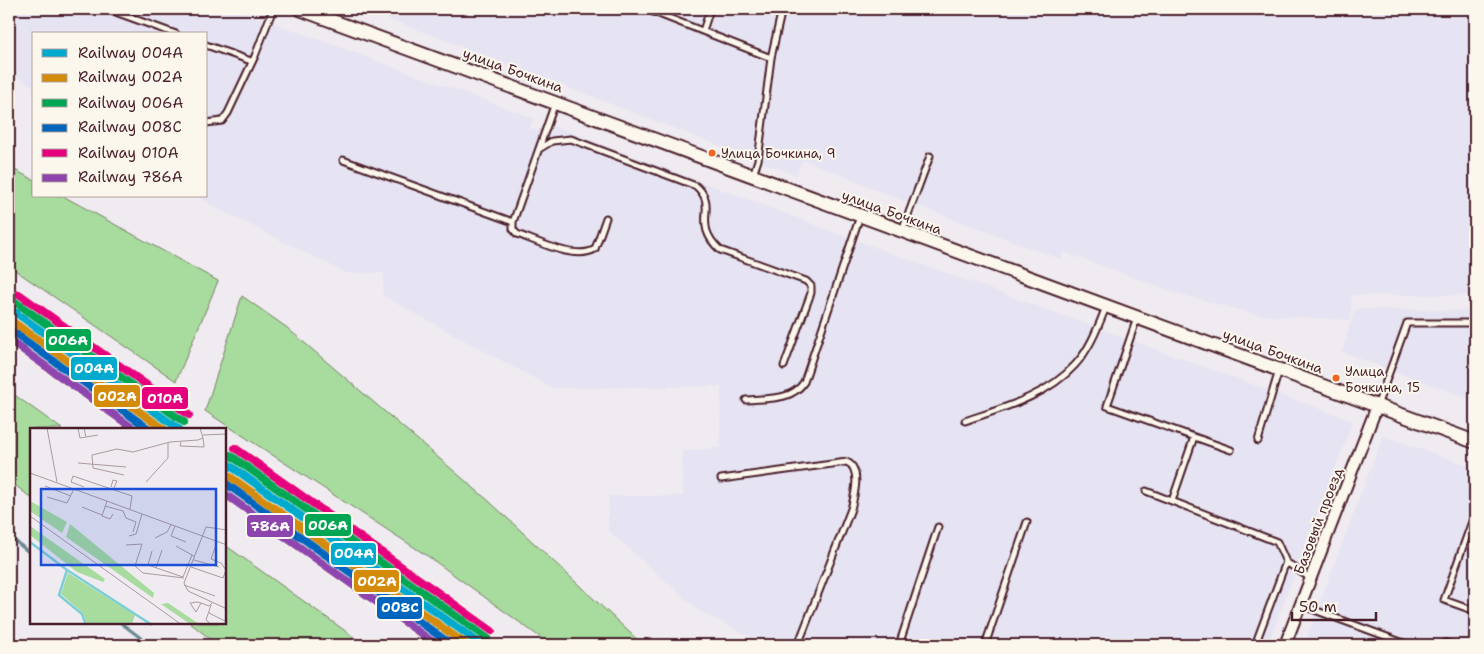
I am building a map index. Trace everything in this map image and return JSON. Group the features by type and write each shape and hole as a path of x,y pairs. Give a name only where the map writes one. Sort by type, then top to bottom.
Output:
{"street":[{"name":"улица Бочкина","path":"300,9 555,101 902,232 1475,442"},
{"name":"Базовый проезд","path":"1285,645 1378,406"}],"lane":[{"path":"107,9 170,32"},
{"path":"208,123 222,121 251,61 273,9"},
{"path":"646,9 771,58"},
{"path":"703,31 710,9"},
{"path":"752,176 758,160 771,58 782,9"},
{"path":"208,46 251,61"},
{"path":"555,101 513,222 513,229 517,234 566,251 584,254 595,249 606,218"},
{"path":"539,149 552,141 570,139 696,186 704,193 707,202 704,225 710,240 720,250 806,282 811,286 812,293 784,366"},
{"path":"902,232 930,156"},
{"path":"343,160 513,222"},
{"path":"746,400 787,396 798,391 804,382 860,216"},
{"path":"965,421 1021,402 1067,373 1088,346 1106,307"},
{"path":"1138,318 1106,406 1232,450"},
{"path":"1378,406 1407,323 1475,323"},
{"path":"1258,441 1279,369"},
{"path":"1172,501 1194,437"},
{"path":"722,479 847,462 854,470 856,492 851,509 798,645"},
{"path":"1146,491 1277,542 1286,562 1311,579"},
{"path":"1475,513 1444,600 1475,611"},
{"path":"985,645 1026,522"},
{"path":"902,645 900,642 938,527"},
{"path":"1255,645 1286,562"},
{"path":"1300,605 1409,645"},
{"path":"1441,645 1446,643 1453,645"}],"shaded area":[{"path":"9,9 234,9 533,118 530,128 549,135 553,126 852,239 1353,421 1267,645 767,645 701,612 608,530 609,496 683,496 682,451 720,448 721,386 553,388 383,296 384,273 346,273 214,207 201,198 208,198 208,32 32,32 32,86 9,71"},
{"path":"364,9 1475,9 1475,295 1352,295 1350,320 1259,315 1176,293 1064,252 1061,259 896,198 810,162 802,161 796,175"},
{"path":"1355,309 1475,311 1475,401 1342,352"},
{"path":"1383,436 1475,468 1475,645 1304,645"}],"green space":[{"path":"9,167 32,179 32,198 67,198 218,281 176,381 9,266"},
{"path":"242,296 286,327 490,502 643,645 551,645 429,557 205,411"},
{"path":"9,391 61,428 30,428 30,497 9,480"},
{"path":"226,546 365,645 218,645 191,624 226,624"}],"waterway":[{"path":"9,536 30,553"},
{"path":"122,624 150,645"}],"rail line":[{"name":"010А","path":"19,294 189,415"},
{"name":"006А","path":"14,301 184,422"},
{"name":"004А","path":"9,308 178,428"},
{"name":"002А","path":"9,319 163,428"},
{"name":"008С","path":"9,329 148,428"},
{"name":"786А","path":"9,340 133,428"},
{"name":"010А","path":"235,448 492,631"},
{"name":"006А","path":"230,455 487,638"},
{"name":"004А","path":"226,463 482,645"},
{"name":"002А","path":"226,474 467,645"},
{"name":"008С","path":"226,484 452,645"},
{"name":"786А","path":"226,495 437,645"}],"place":[{"name":"Улица Бочкина, 9","path":"712,153"},
{"name":"Улица Бочкина, 15","path":"1336,378"}]}
